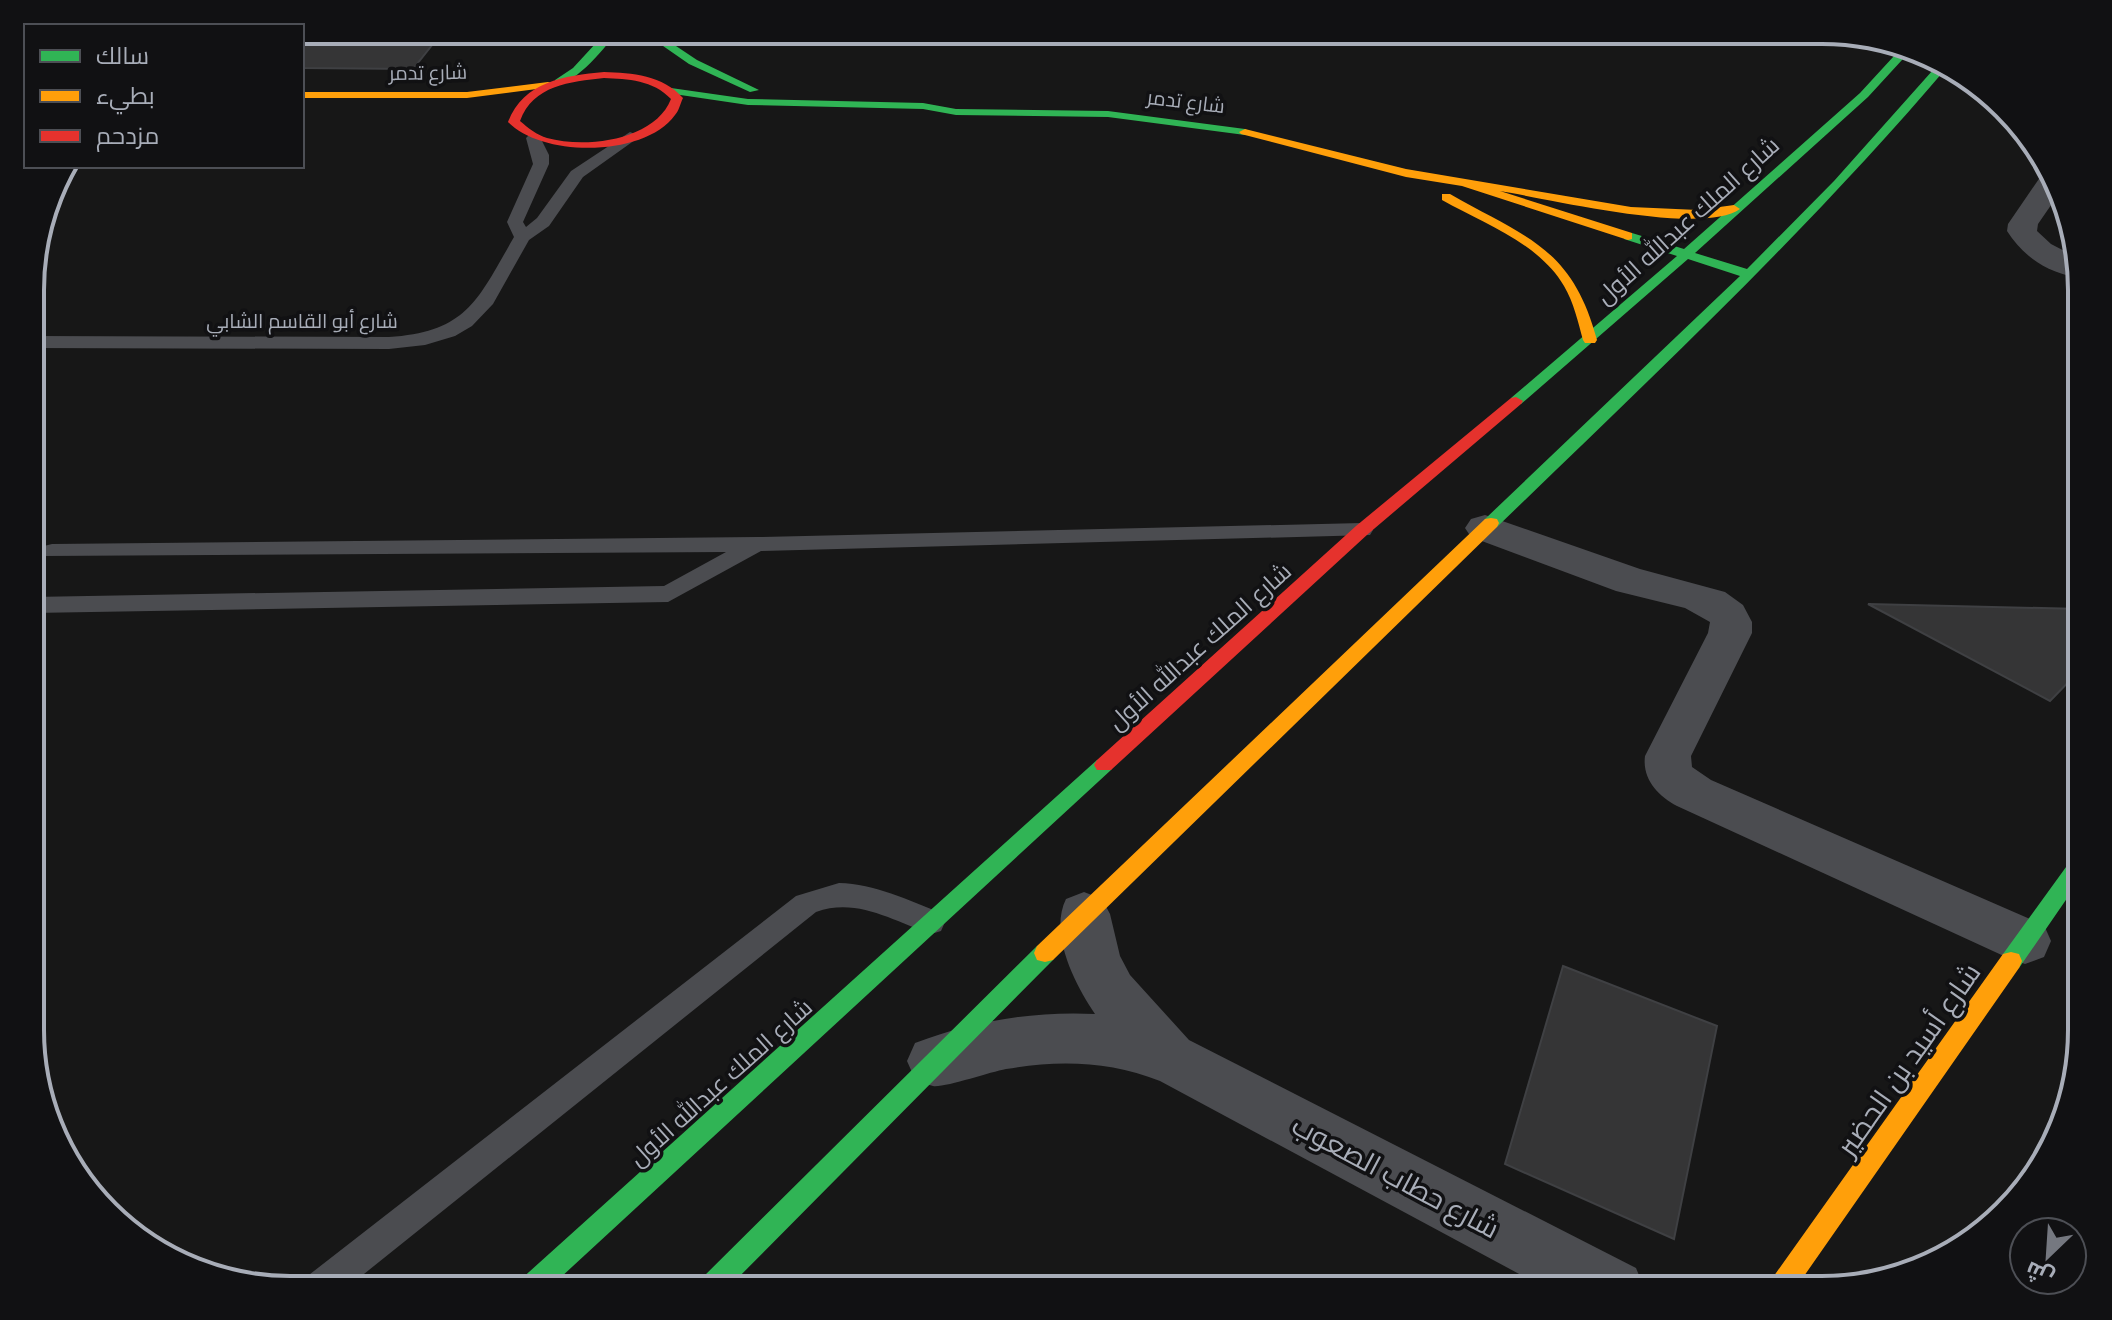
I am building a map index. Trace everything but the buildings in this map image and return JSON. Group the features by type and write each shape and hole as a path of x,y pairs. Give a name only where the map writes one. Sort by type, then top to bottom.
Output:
{"main road":[{"path":"528,135 514,122 514,112 522,101 584,66 599,45"},
{"path":"662,45 722,77 790,103"},
{"name":"شارع الملك عبدالله الأول","path":"544,1276 1362,530 1590,340 1657,269 1684,253 1864,95 1899,57"},
{"path":"631,60 635,70 646,78"},
{"path":"722,1276 1084,914 1485,528 1722,291 1748,274 1907,109 1937,73"},
{"name":"شارع تدمر","path":"304,95 467,95 604,75 646,78 671,91 728,101 923,106 956,112 1032,111 1184,122 1259,134 1406,173 1464,183 1748,274"},
{"path":"634,136 665,120 674,110 676,100 671,91"},
{"name":"شارع تدمر","path":"304,107 439,114"},
{"name":"شارع تدمر","path":"737,120 926,119 956,112"},
{"path":"500,125 528,135 579,145 680,126"},
{"name":"شارع تدمر","path":"1406,173 1446,197 1535,228"},
{"path":"1464,183 1501,185 1663,217 1702,216 1734,209"},
{"path":"1446,197 1550,257 1584,306 1590,340"},
{"path":"1657,269 1690,280"},
{"name":"شارع أسيد بن الحضير","path":"1790,1275 2067,883"}],"street":[{"path":"2046,189 2023,224 2022,231 2043,253 2066,263"},
{"path":"1485,528 1597,570 1706,601 1730,618 1733,626 1730,633 1668,756 1666,765 1675,781 1694,793 2025,941"},
{"name":"شارع حطاب الصعوب","path":"1084,914 1087,938 1104,985 1122,1012 1179,1062"},
{"name":"شارع حطاب الصعوب","path":"935,1061 982,1047 1031,1039 1079,1038 1121,1043 1179,1062 1586,1275"}],"lane":[{"name":"شارع أبو القاسم الشابي","path":"522,237 515,222 541,164 541,155 528,135"},
{"name":"شارع أبو القاسم الشابي","path":"44,342 389,343 418,341 448,332 465,322 484,304 522,237 543,222 587,164 634,136"},
{"path":"52,551 757,544 1362,530"},
{"path":"44,605 668,594 757,544"},
{"path":"335,1276 806,904 821,897 850,893 876,899 931,922"}],"traffic: fast":[{"path":"559,82 577,70 600,45"},
{"path":"667,45 693,62 754,90"},
{"path":"1516,401 1590,340 1864,95 1899,57"},
{"path":"1491,523 1782,242 1937,73"},
{"path":"671,91 748,102 923,106 956,112 1108,114 1245,132"},
{"path":"1628,236 1748,274"},
{"path":"544,1276 1104,765"},
{"path":"2011,961 2067,882"},
{"path":"722,1276 1045,953"}],"traffic: slow":[{"path":"304,95 467,95 548,85"},
{"path":"1245,132 1406,173 1464,183 1628,236"},
{"path":"1464,183 1631,211 1698,214 1734,209"},
{"path":"1446,197 1518,237 1556,266 1582,309 1590,340"},
{"path":"1045,953 1491,523"},
{"path":"1790,1275 2011,961"}],"traffic: jam":[{"path":"604,75 634,77 662,86 677,98 671,113 659,125 642,134 601,143 561,144 546,141 514,122 527,98 537,91 563,81 604,75"},
{"path":"1104,765 1362,530 1516,401"}]}
